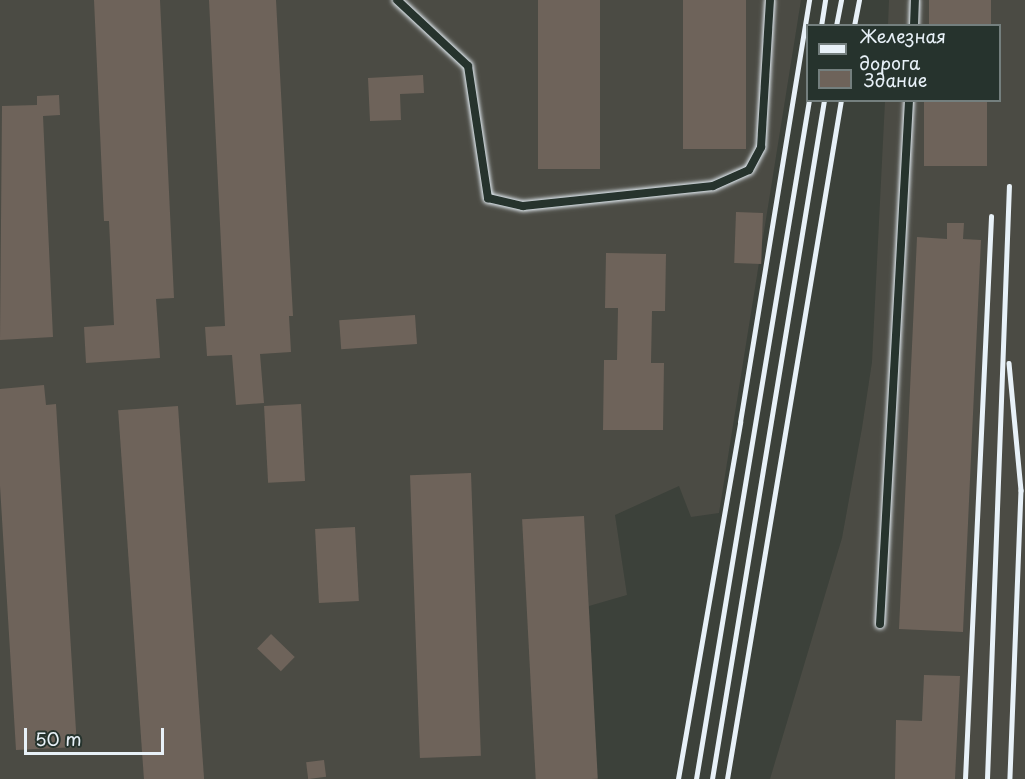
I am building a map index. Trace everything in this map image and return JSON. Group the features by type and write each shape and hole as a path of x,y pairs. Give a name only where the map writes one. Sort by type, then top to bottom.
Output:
{"lane":[{"path":"397,0 468,66 488,198 523,206 713,186 749,170 761,147 770,0"},
{"path":"914,24 915,0"},
{"path":"880,624 909,102"}],"shaded area":[{"path":"0,0 801,0 719,513 691,517 679,486 615,515 627,595 589,606 597,779 0,779"},
{"path":"889,0 1025,0 1025,779 770,779 842,538 862,428 872,362 885,102 1001,102 1001,24 888,24"}],"building":[{"path":"94,0 160,0 174,298 156,299 160,358 86,363 84,327 114,325 109,221 104,221"},
{"path":"209,0 276,0 293,316 289,316 291,352 260,354 264,403 236,405 232,355 207,356 205,327 225,326"},
{"path":"538,0 600,0 600,169 538,169"},
{"path":"683,0 746,0 746,149 683,149"},
{"path":"929,0 991,0 991,24 929,24"},
{"path":"423,75 424,93 400,94 401,120 370,121 368,78"},
{"path":"59,95 60,115 43,116 53,337 0,340 2,106 37,105 37,96"},
{"path":"924,102 987,102 987,166 924,166"},
{"path":"736,212 763,213 761,264 734,263"},
{"path":"947,223 964,223 963,239 981,240 963,632 899,629 917,237 947,239"},
{"path":"606,253 666,254 665,311 652,311 651,363 664,363 663,430 603,430 604,360 617,360 618,308 605,308"},
{"path":"415,315 417,344 341,349 339,320"},
{"path":"44,385 46,405 56,404 77,747 16,750 0,486 0,389"},
{"path":"301,404 305,481 268,483 264,406"},
{"path":"178,406 204,779 144,779 118,410"},
{"path":"471,473 481,756 420,758 410,475"},
{"path":"584,516 598,779 536,779 522,519"},
{"path":"355,527 359,601 319,603 315,529"},
{"path":"271,634 295,657 281,671 257,648"},
{"path":"924,675 960,676 955,779 895,779 896,720 922,721"},
{"path":"324,760 326,777 308,779 306,762"}],"railway":[{"path":"678,779 740,422 809,0"},
{"path":"821,24 825,0"},
{"path":"836,24 841,0"},
{"path":"854,24 859,0"},
{"path":"696,779 809,102"},
{"path":"712,779 824,102"},
{"path":"727,779 841,102"},
{"path":"987,779 1009,186"},
{"path":"965,779 991,217"},
{"path":"1009,363 1021,490 1010,779"}]}
